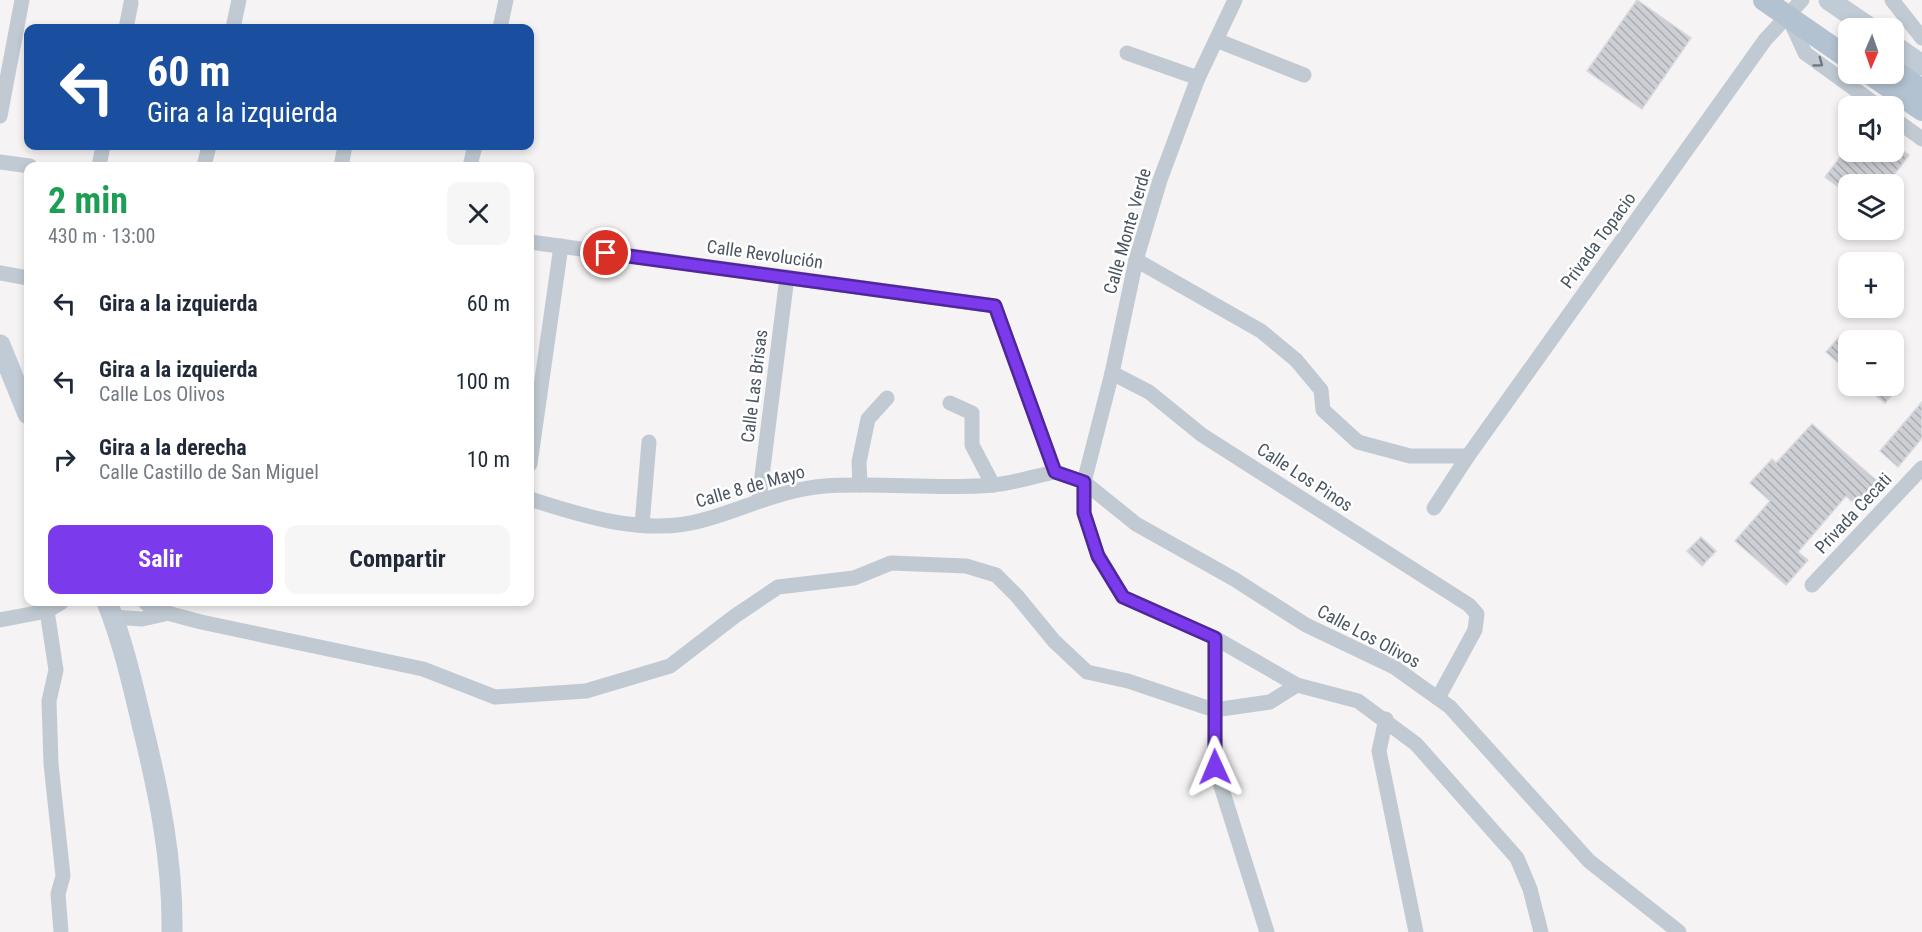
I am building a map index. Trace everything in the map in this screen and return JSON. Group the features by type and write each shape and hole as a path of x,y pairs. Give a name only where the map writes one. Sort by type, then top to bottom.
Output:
{"main road":[{"path":"1764,0 1794,5 1838,34"},
{"path":"1794,5 1838,48"},
{"path":"1904,78 1922,90"},
{"path":"1884,84 1922,110"}],"street":[{"path":"0,116 22,0"},
{"path":"234,24 239,0"},
{"path":"501,24 506,0"},
{"name":"Calle Monte Verde","path":"1235,0 1198,78 1160,180 1136,260 1112,373 1084,482 1084,513 1098,556 1123,597 1215,638 1297,685 1358,701 1386,719 1416,744 1516,858 1530,889 1541,932"},
{"path":"1829,0 1855,18"},
{"path":"1892,0 1922,38"},
{"path":"127,24 131,3"},
{"path":"1794,5 1805,53 1864,96"},
{"name":"Privada Topacio","path":"1434,508 1468,456 1765,40 1794,5"},
{"path":"1216,40 1304,75"},
{"path":"1127,53 1198,78"},
{"path":"1904,53 1922,65"},
{"path":"1904,126 1922,139"},
{"path":"0,162 24,165"},
{"name":"Calle Revolución","path":"534,243 995,306 1055,472"},
{"path":"534,437 561,246"},
{"path":"1136,260 1261,331 1296,360 1321,390 1323,410 1358,442 1410,456 1468,456"},
{"path":"0,273 24,277"},
{"name":"Calle Las Brisas","path":"759,500 787,277"},
{"path":"3,353 24,404"},
{"name":"Calle Los Pinos","path":"1112,373 1149,392 1202,435 1469,605 1477,614 1475,630 1438,698"},
{"path":"860,485 859,462 868,419 887,398"},
{"path":"950,404 972,413 972,445 993,485"},
{"path":"642,525 649,441"},
{"name":"Privada Cecati","path":"1812,585 1922,468"},
{"name":"Calle 8 de Mayo","path":"534,500 583,517 642,525 673,526 706,520 759,500 822,486 993,485 1055,472"},
{"name":"Calle Los Olivos","path":"1055,472 1084,482 1136,524 1234,579 1306,625 1394,667 1438,698 1450,707 1589,861 1679,932"},
{"path":"149,606 152,609 168,613 423,669 495,697 586,691 670,666 735,616 778,587 854,578 891,563 966,566 996,575 1017,596 1054,641 1087,672 1128,681 1214,710 1270,702 1297,685"},
{"path":"0,620 48,612 56,606"},
{"path":"110,609 142,619 168,613"},
{"path":"110,609 122,640 158,791 172,891 172,932"},
{"path":"48,612 56,670 49,701 51,764 63,876 58,894 61,932"},
{"path":"1215,638 1215,767 1267,932"},
{"path":"1386,719 1379,751 1416,932"}],"building":[{"path":"1637,0 1691,38 1642,109 1587,71"},
{"path":"1904,152 1909,155 1904,162"},
{"path":"1838,160 1838,162 1904,162 1895,174 1838,174 1838,187 1825,177"},
{"path":"1838,338 1838,362 1826,352"},
{"path":"1876,396 1891,396 1885,403"},
{"path":"1922,402 1922,438 1898,467 1880,451"},
{"path":"1812,424 1877,481 1856,505 1846,496 1798,552 1808,560 1786,585 1735,541 1770,501 1750,483 1772,459 1776,463"},
{"path":"1701,537 1716,551 1702,566 1687,551"}],"route":[{"path":"606,253 995,306 1055,472 1084,482 1084,513 1098,556 1123,597 1215,638 1215,767"}]}
